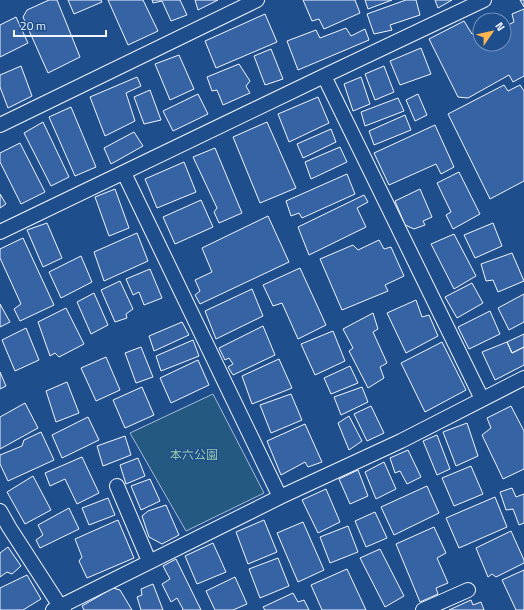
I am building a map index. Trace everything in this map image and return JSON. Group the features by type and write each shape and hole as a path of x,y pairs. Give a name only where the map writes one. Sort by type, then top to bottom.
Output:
{"lane":[{"path":"0,125 257,0"},
{"path":"0,232 484,0"},
{"path":"324,76 482,399"},
{"path":"124,173 280,497"},
{"path":"0,511 59,609 149,561 280,497 401,441 524,378"},
{"path":"117,486 149,561"},
{"path":"423,610 468,590"}],"green space":[{"name":"本六公園","path":"213,394 264,493 186,531 130,433"}],"building":[{"path":"49,0 57,0 80,57 48,73 23,17 27,10"},
{"path":"68,0 101,0 102,2 74,14"},
{"path":"108,0 143,0 158,31 128,45"},
{"path":"152,0 180,0 187,15 171,21 162,1 153,3"},
{"path":"195,0 218,0 198,10"},
{"path":"303,0 355,0 360,13 324,29 319,19 312,21"},
{"path":"365,0 392,0 368,9"},
{"path":"406,0 416,0 420,15 390,25 392,30 374,34 367,14"},
{"path":"435,0 452,0 438,8"},
{"path":"520,0 524,0 524,7"},
{"path":"524,9 524,76 513,82 509,75 468,98 458,97 429,39 464,21 472,34 472,52 512,52 512,23 514,22 512,14"},
{"path":"265,14 277,42 216,68 205,41"},
{"path":"16,17 28,43 0,57 0,25"},
{"path":"346,28 351,36 365,29 369,40 298,70 287,41 316,30 320,38"},
{"path":"421,48 431,74 400,85 390,61"},
{"path":"271,49 283,79 265,85 254,56"},
{"path":"179,55 194,89 170,100 155,64"},
{"path":"239,64 250,81 246,86 250,93 223,105 217,90 212,91 207,77"},
{"path":"21,66 32,96 8,108 0,87 0,75"},
{"path":"384,66 394,92 375,100 365,74"},
{"path":"137,77 141,86 126,93 135,121 105,136 90,97"},
{"path":"361,77 370,104 353,111 344,84"},
{"path":"504,85 508,91 520,85 524,91 524,181 490,199 448,114"},
{"path":"150,90 161,120 144,124 134,97"},
{"path":"198,94 208,114 173,131 163,111"},
{"path":"418,94 427,115 415,121 406,100"},
{"path":"318,97 329,123 289,142 278,114"},
{"path":"398,98 404,111 365,126 361,112"},
{"path":"71,107 96,167 75,176 49,117"},
{"path":"405,115 411,130 374,145 369,131"},
{"path":"43,122 69,177 51,186 24,133"},
{"path":"267,122 296,188 260,203 233,137"},
{"path":"435,125 454,167 441,174 436,164 389,185 374,153"},
{"path":"331,129 336,142 303,158 297,144"},
{"path":"134,132 143,146 111,164 104,148"},
{"path":"20,143 45,192 21,204 0,162 0,153"},
{"path":"340,147 347,162 311,179 305,162"},
{"path":"215,148 242,213 219,223 214,212 217,208 193,157"},
{"path":"184,162 196,192 157,208 145,179"},
{"path":"459,172 480,214 453,229 446,215 451,212 437,183"},
{"path":"347,174 355,194 302,218 299,213 291,216 286,201"},
{"path":"115,189 129,228 109,236 95,197"},
{"path":"420,189 432,217 423,221 425,225 414,229 405,225 395,201"},
{"path":"0,194 6,204 0,208"},
{"path":"364,195 368,202 357,208 366,227 309,255 298,227"},
{"path":"201,200 213,227 175,244 163,217"},
{"path":"268,216 289,262 200,304 195,295 200,291 195,280 212,272 202,248"},
{"path":"47,223 62,258 43,267 27,230"},
{"path":"493,223 502,246 475,258 464,235"},
{"path":"137,233 148,261 104,281 94,252"},
{"path":"454,234 476,276 454,289 431,244"},
{"path":"23,238 54,305 20,321 14,309 21,304 0,258 0,249"},
{"path":"379,240 384,249 391,247 404,276 385,285 388,291 342,310 320,259 353,245 358,250"},
{"path":"512,253 524,281 498,292 493,280 486,281 481,264"},
{"path":"81,256 92,282 61,298 49,272"},
{"path":"300,268 326,325 298,339 282,303 273,306 263,285"},
{"path":"150,269 162,298 144,305 139,292 133,295 126,279"},
{"path":"120,281 133,309 126,314 127,318 115,322 101,290"},
{"path":"472,283 483,303 457,318 445,297"},
{"path":"252,289 263,316 216,339 205,311"},
{"path":"94,293 108,325 91,334 77,302"},
{"path":"524,294 524,322 509,330 498,308"},
{"path":"416,300 422,317 429,315 438,336 406,353 387,313"},
{"path":"0,304 10,322 0,327"},
{"path":"66,308 84,344 59,357 55,353 50,356 38,322"},
{"path":"490,311 500,334 469,349 458,327"},
{"path":"373,313 378,329 373,332 387,363 380,367 384,378 368,388 349,351 353,348 343,329"},
{"path":"182,322 189,335 154,351 149,336"},
{"path":"263,326 275,355 233,375 228,367 233,364 229,358 225,360 219,348"},
{"path":"26,328 39,360 15,371 2,340"},
{"path":"333,331 345,361 315,375 301,344"},
{"path":"524,334 524,347 512,353 507,342"},
{"path":"193,340 199,356 161,371 156,356"},
{"path":"442,342 466,390 425,412 401,363"},
{"path":"507,342 512,353 524,347 524,365 495,380 482,352"},
{"path":"141,347 153,377 136,383 125,353"},
{"path":"106,357 120,390 96,401 81,368"},
{"path":"279,359 292,388 252,404 242,376"},
{"path":"198,360 209,385 171,403 160,378"},
{"path":"350,366 358,383 331,394 324,378"},
{"path":"0,372 6,386 0,389"},
{"path":"67,382 79,413 56,422 46,391"},
{"path":"142,387 154,415 125,428 113,400"},
{"path":"362,387 368,402 341,415 334,397"},
{"path":"291,394 302,420 271,433 260,405"},
{"path":"25,403 38,428 0,449 0,417"},
{"path":"371,406 384,433 367,441 354,414"},
{"path":"511,406 524,431 524,469 503,479 482,435 491,428 487,418"},
{"path":"349,416 362,441 349,450 338,423"},
{"path":"88,417 99,440 62,458 52,435"},
{"path":"467,423 478,456 456,466 443,432"},
{"path":"305,424 322,462 308,467 305,462 281,475 267,441"},
{"path":"41,432 54,460 8,481 0,464 0,455 22,446 24,440"},
{"path":"437,435 450,469 437,475 423,441"},
{"path":"125,436 131,455 103,466 97,446"},
{"path":"408,450 421,477 407,484 400,471 395,473 390,458"},
{"path":"82,457 99,493 77,504 65,479 50,486 45,473"},
{"path":"138,458 145,476 126,484 120,465"},
{"path":"384,462 396,489 376,499 365,472"},
{"path":"471,466 483,494 454,506 442,478"},
{"path":"358,470 368,496 350,504 339,479"},
{"path":"33,476 51,510 25,524 7,492"},
{"path":"150,479 160,501 141,510 131,486"},
{"path":"427,486 439,513 394,535 381,507"},
{"path":"512,488 516,497 524,494 524,523 519,525 513,509 506,510 500,492"},
{"path":"326,489 340,522 318,533 302,500"},
{"path":"495,497 507,527 459,548 446,518"},
{"path":"108,498 115,515 89,525 82,508"},
{"path":"166,505 179,535 162,544 149,537 142,516 148,511"},
{"path":"69,508 79,529 40,548 36,540 43,535 38,525"},
{"path":"375,512 387,538 366,547 355,521"},
{"path":"118,520 134,558 87,578 79,561 82,557 75,539"},
{"path":"264,520 277,552 248,564 236,532"},
{"path":"303,522 324,570 298,582 277,533"},
{"path":"348,526 358,552 330,563 320,537"},
{"path":"434,527 446,553 437,558 448,583 436,588 438,594 420,602 396,544"},
{"path":"511,531 524,563 496,577 492,574 488,577 476,548"},
{"path":"213,543 226,572 197,584 185,556"},
{"path":"8,547 21,566 12,574 7,572 0,577 0,553"},
{"path":"380,549 404,596 385,607 360,558"},
{"path":"278,558 289,586 260,598 249,569"},
{"path":"176,559 201,610 182,610 183,609 177,598 171,602 162,584 170,579 163,566"},
{"path":"347,569 366,610 322,610 311,585"},
{"path":"524,570 524,610 516,610 502,580"},
{"path":"27,575 41,599 23,610 0,610 0,588"},
{"path":"235,577 247,604 233,610 215,610 206,591"},
{"path":"153,584 163,610 141,610 137,597 142,595 141,589"},
{"path":"113,588 120,590 132,610 84,610 82,606"},
{"path":"293,593 298,602 304,600 309,610 265,610 263,607"},
{"path":"471,600 473,605 481,602 484,610 449,610"}]}
